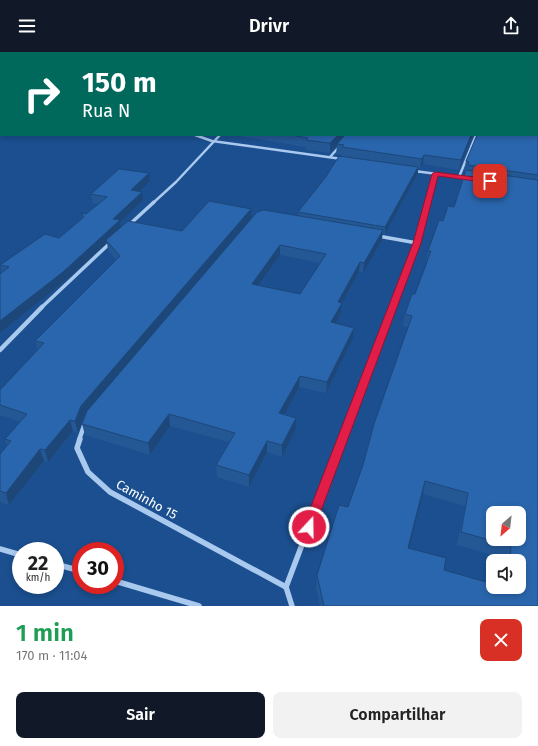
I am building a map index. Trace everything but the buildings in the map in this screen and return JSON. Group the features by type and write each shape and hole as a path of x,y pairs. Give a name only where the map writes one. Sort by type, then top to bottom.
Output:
{"street":[{"path":"198,136 212,141 345,160"},
{"path":"124,230 176,182 212,141 219,136"},
{"path":"459,177 476,136"},
{"path":"330,157 344,140"},
{"path":"413,170 475,179"},
{"path":"292,606 286,587 417,243 435,174"},
{"path":"370,235 417,243"},
{"path":"0,350 38,310 113,241"},
{"name":"Caminho 15","path":"86,420 77,448 88,472 110,492 286,587"},
{"path":"0,549 12,552"},
{"path":"124,584 199,606"},
{"path":"186,601 194,606"}],"route":[{"path":"309,527 417,243 435,174 490,181"}]}
